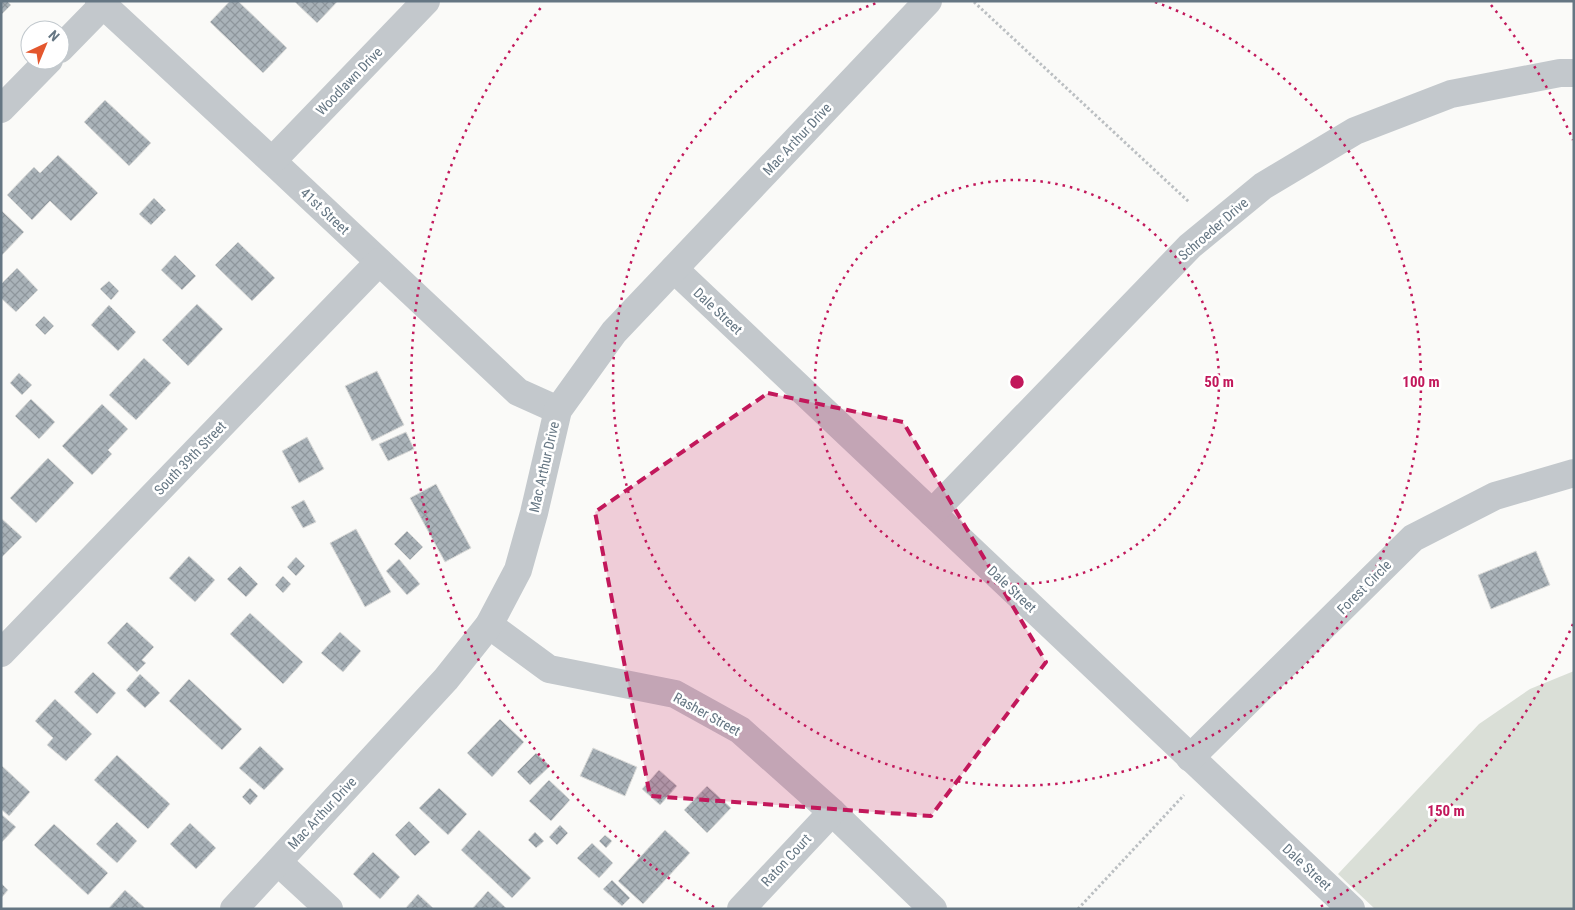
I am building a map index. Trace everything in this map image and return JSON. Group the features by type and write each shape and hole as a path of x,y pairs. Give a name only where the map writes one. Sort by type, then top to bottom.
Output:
{"street":[{"name":"Woodlawn Drive","path":"272,161 426,1"},
{"name":"Mac Arthur Drive","path":"234,909 446,679 489,625 518,570 534,514 558,410 614,332 928,1"},
{"name":"41st Street","path":"101,3 518,392 558,410"},
{"path":"70,38 101,3"},
{"path":"1,109 39,70"},
{"name":"Schroeder Drive","path":"932,514 1190,246 1263,186 1355,131 1451,94 1560,73 1574,73"},
{"name":"South 39th Street","path":"1,652 379,262"},
{"name":"Dale Street","path":"674,269 1351,909"},
{"name":"Forest Circle","path":"1190,758 1413,538 1495,496 1574,473"},
{"name":"Rasher Street","path":"489,625 549,669 674,694 740,730 832,812 933,909"},
{"name":"Raton Court","path":"741,909 832,812"},
{"path":"278,862 329,909"}],"path":[{"path":"974,2 1189,202"},
{"path":"1078,909 1184,794"}],"highlighted area":[{"path":"768,393 903,422 1046,662 931,816 650,796 595,512"}],"shaded area":[{"path":"1574,671 1574,909 1375,909 1338,874 1479,724 1530,689"}],"building":[{"path":"1,1 7,1 11,5 1,15"},
{"path":"230,1 238,1 287,48 263,73 210,22"},
{"path":"294,1 338,1 317,23"},
{"path":"105,100 151,143 129,166 84,122"},
{"path":"58,155 98,193 71,221 50,201 32,220 7,195 34,167 40,173"},
{"path":"154,198 166,210 151,225 139,214"},
{"path":"1,210 24,232 1,256"},
{"path":"238,242 275,278 252,301 215,265"},
{"path":"175,255 196,276 182,290 161,270"},
{"path":"17,268 38,290 16,312 1,298 1,284"},
{"path":"109,281 119,291 111,300 100,289"},
{"path":"197,304 223,329 188,366 162,340"},
{"path":"109,305 136,332 118,351 91,325"},
{"path":"44,316 54,326 45,335 35,325"},
{"path":"144,358 171,383 136,420 109,395"},
{"path":"377,371 404,425 372,441 345,386"},
{"path":"19,373 32,385 22,395 10,383"},
{"path":"31,399 55,422 39,439 15,416"},
{"path":"102,404 128,429 108,450 112,454 92,475 62,446"},
{"path":"406,432 414,449 388,461 379,444"},
{"path":"307,437 324,469 299,483 282,451"},
{"path":"48,458 74,483 36,523 10,498"},
{"path":"436,484 471,548 445,562 410,498"},
{"path":"304,500 316,522 303,528 291,507"},
{"path":"1,518 22,537 1,558"},
{"path":"356,529 391,592 365,607 330,543"},
{"path":"407,531 423,547 410,560 394,544"},
{"path":"1536,551 1550,585 1491,609 1478,575"},
{"path":"189,556 215,580 195,602 169,578"},
{"path":"296,557 305,566 296,576 287,567"},
{"path":"399,559 420,584 407,595 386,571"},
{"path":"240,566 258,584 246,597 227,579"},
{"path":"283,576 291,584 283,593 275,585"},
{"path":"250,613 303,662 283,684 230,634"},
{"path":"127,622 154,647 142,660 146,663 137,672 107,643"},
{"path":"340,632 361,651 343,672 321,653"},
{"path":"93,672 116,693 97,714 74,692"},
{"path":"140,674 160,693 145,708 126,690"},
{"path":"189,679 242,729 222,750 169,701"},
{"path":"55,699 92,734 66,761 47,745 53,738 35,721"},
{"path":"500,719 524,742 492,777 467,753"},
{"path":"260,746 284,769 264,790 239,768"},
{"path":"593,748 637,767 625,796 580,776"},
{"path":"536,753 550,766 530,785 517,772"},
{"path":"117,755 170,804 148,829 94,780"},
{"path":"1,765 30,792 9,816 1,809"},
{"path":"659,770 677,786 660,805 642,789"},
{"path":"549,780 570,800 551,821 529,801"},
{"path":"707,786 731,808 707,833 684,810"},
{"path":"250,788 258,796 250,805 242,797"},
{"path":"439,788 467,814 448,835 419,808"},
{"path":"1,814 16,827 2,842 1,842"},
{"path":"409,821 430,842 415,856 395,835"},
{"path":"117,822 137,841 117,863 96,844"},
{"path":"190,823 216,848 196,869 170,844"},
{"path":"54,824 108,873 88,895 34,845"},
{"path":"560,825 568,833 557,845 549,837"},
{"path":"479,830 531,878 512,898 461,850"},
{"path":"665,830 690,853 643,904 618,881"},
{"path":"535,832 544,841 536,848 528,840"},
{"path":"605,835 612,841 606,848 599,841"},
{"path":"592,843 613,863 599,878 577,858"},
{"path":"373,852 400,877 380,899 353,874"},
{"path":"612,880 630,898 622,906 603,889"},
{"path":"1,883 8,890 2,897 1,896"},
{"path":"125,890 146,909 108,909"},
{"path":"488,891 507,909 472,909"},
{"path":"418,894 434,909 405,909"}]}
